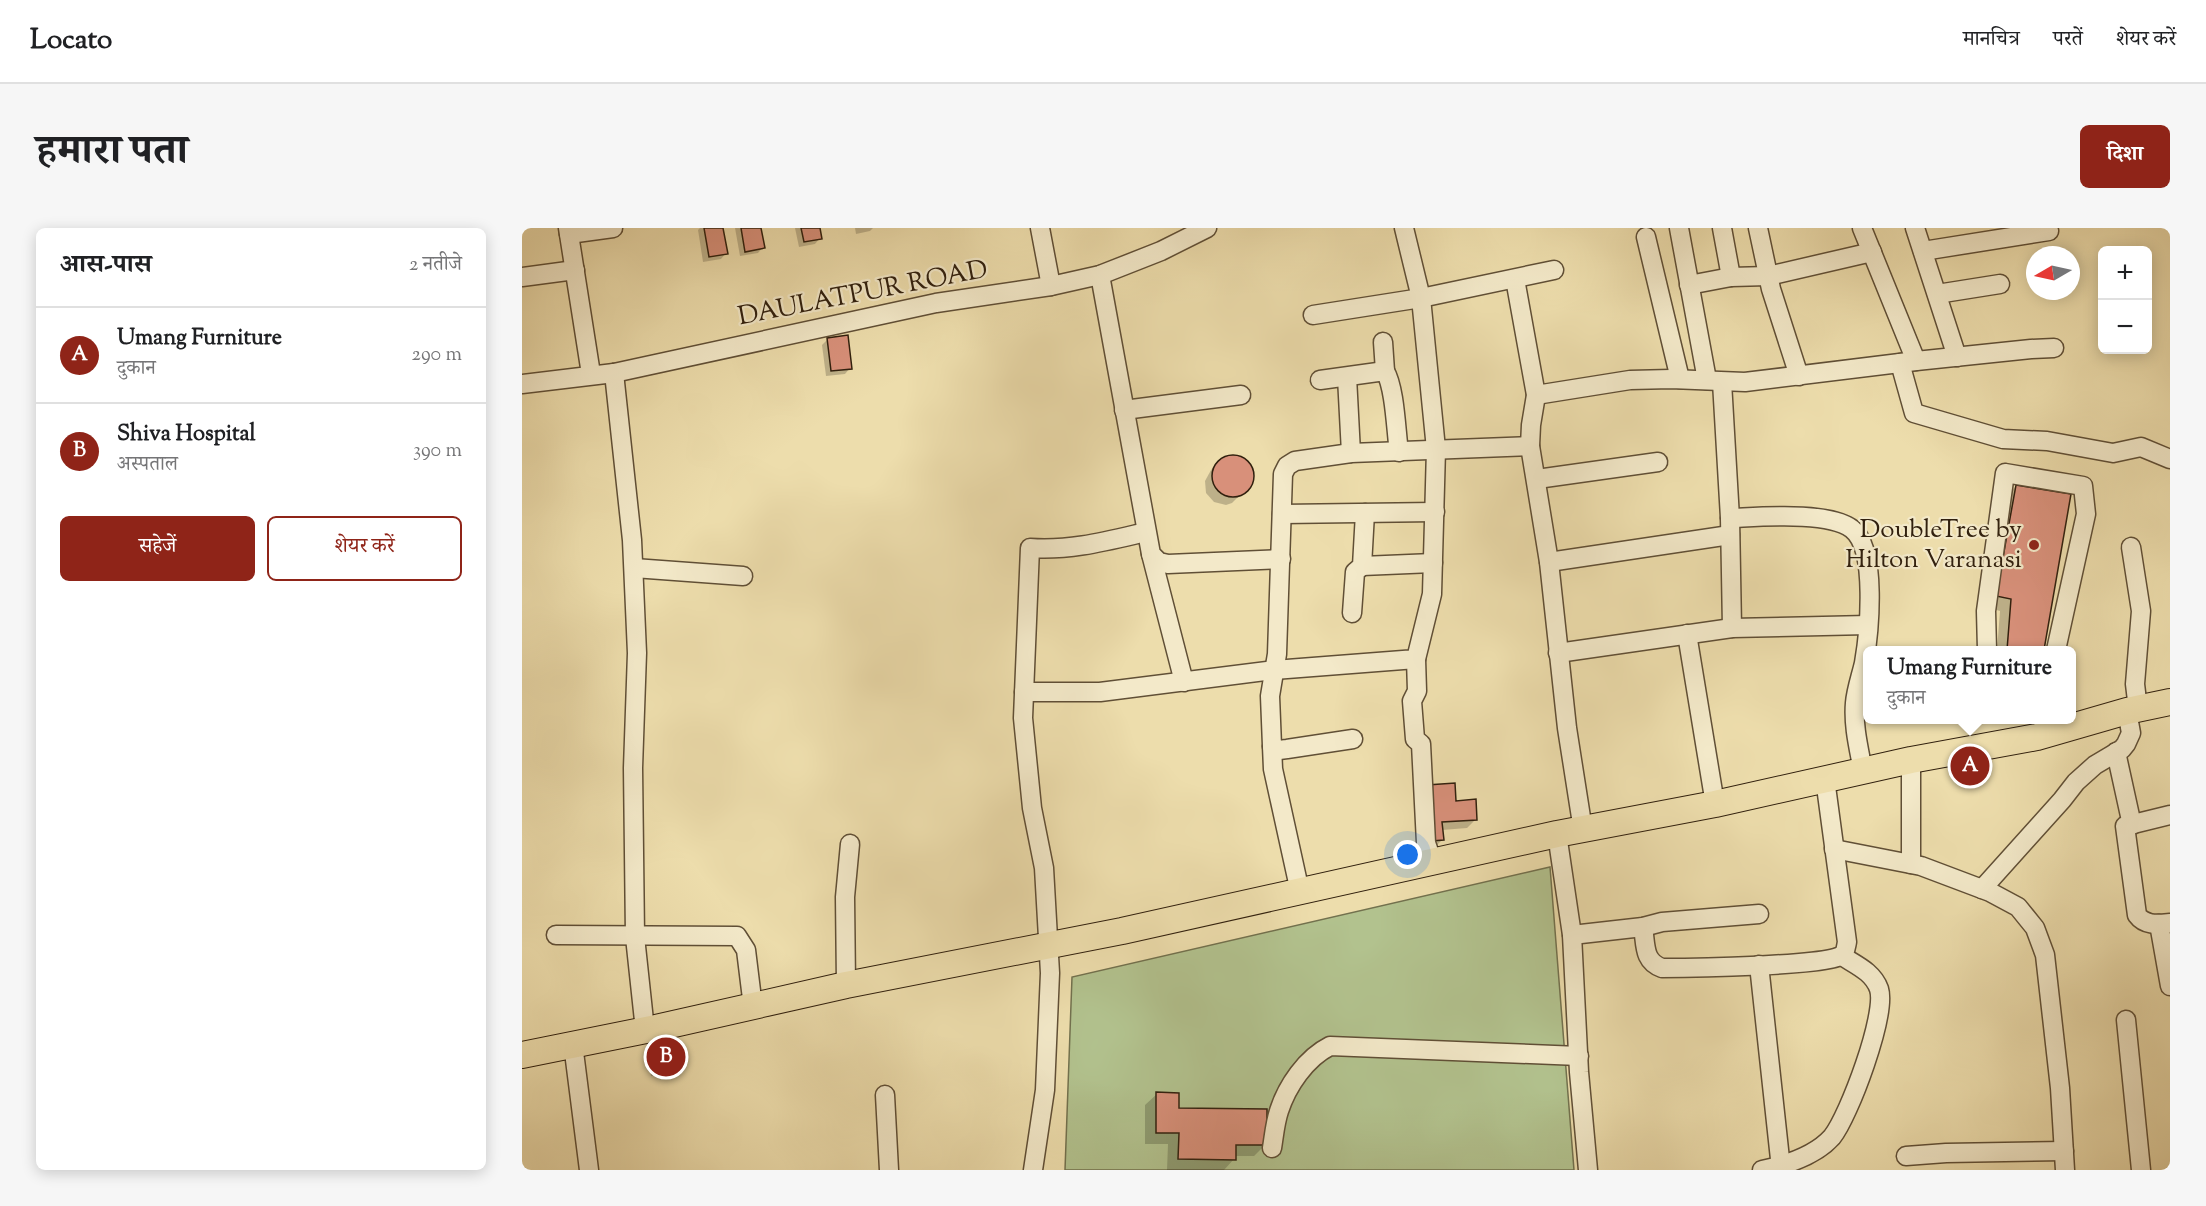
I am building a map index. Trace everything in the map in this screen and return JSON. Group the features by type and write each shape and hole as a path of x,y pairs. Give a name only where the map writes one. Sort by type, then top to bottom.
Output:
{"highway":[{"path":"2076,721 2170,702"},
{"path":"522,1055 753,1007 846,985 1300,892 1557,834 1714,804 2060,724"}],"street":[{"path":"591,374 569,231 613,228"},
{"path":"1040,228 1051,286"},
{"name":"DAULATPUR ROAD","path":"522,384 614,373 936,303 1051,286 1100,274 1161,250 1207,228"},
{"path":"1404,228 1421,298 1436,449 1432,594 1416,659 1417,691 1412,701 1415,739 1421,744 1426,843 1433,863"},
{"path":"1679,228 1689,285 1715,381 1730,527 1732,628"},
{"path":"1722,228 1731,277"},
{"path":"1758,228 1779,316 1799,376"},
{"path":"1862,228 1908,362 1914,413 2003,439 2047,441 2113,453 2141,447 2170,459"},
{"path":"1915,228 1957,357"},
{"path":"1923,251 2049,231"},
{"path":"1646,237 1680,379"},
{"path":"1689,285 1731,277 1768,276 1872,252"},
{"path":"522,277 575,270"},
{"path":"1313,315 1421,298 1554,270"},
{"path":"1100,274 1150,554 1184,682"},
{"path":"1515,279 1536,395 1530,446 1549,562 1567,728 1583,830"},
{"path":"1937,294 2000,284"},
{"path":"1383,342 1385,371 1391,389 1399,452"},
{"path":"1536,395 1630,380 1680,379 1746,382 1908,362 2054,348"},
{"path":"1320,380 1385,371"},
{"path":"614,373 624,446 634,568 638,653 633,768 635,937 645,1030"},
{"path":"1347,377 1351,453"},
{"path":"1124,410 1241,395"},
{"path":"1300,892 1273,769 1269,705 1277,654 1283,474 1287,466 1295,461 1351,453 1530,446"},
{"path":"1537,479 1658,462"},
{"path":"1987,646 1986,611 2006,473 2083,486 2086,514 2057,646"},
{"path":"1282,514 1435,512"},
{"path":"1352,613 1356,572 1362,566 1365,513"},
{"path":"1549,562 1730,527 1808,517 1839,522 1853,530 1867,555 1868,625 1866,646"},
{"path":"1033,1170 1045,1090 1050,973 1047,945 1047,893 1032,808 1023,718 1030,548 1054,549 1079,546 1146,532"},
{"path":"1982,889 2076,782 2095,765 2126,744 2131,733 2142,610 2131,547"},
{"path":"1150,554 1159,562 1168,564 1281,559"},
{"path":"1362,566 1433,563"},
{"path":"634,568 743,576"},
{"path":"1558,653 1732,628 1868,625"},
{"path":"1687,634 1714,804"},
{"path":"1024,692 1100,692 1274,670 1416,659"},
{"path":"1863,666 1855,700 1854,721 1863,771"},
{"path":"1272,746 1278,750 1353,739"},
{"path":"2116,752 2132,825"},
{"path":"1911,760 1911,864"},
{"path":"1643,927 1648,958 1653,965 1662,968 1759,965 1827,960 1842,956 1847,942 1825,779"},
{"path":"2170,815 2125,826 2138,915 2141,921 2164,923 2170,986"},
{"path":"1557,834 1572,935 1588,1170"},
{"path":"846,985 844,907 850,844"},
{"path":"1834,849 1911,864 1982,889 2018,907 2035,928 2045,955 2060,1088 2065,1170"},
{"path":"1572,935 1643,927 1662,922 1759,914"},
{"path":"556,935 737,936 746,950 753,1007"},
{"path":"1762,1170 1785,1168 1832,1137 1866,1061 1880,1004 1879,989 1870,974 1842,956"},
{"path":"1759,965 1780,1160 1785,1168"},
{"path":"2126,1020 2141,1170"},
{"path":"573,1044 589,1170"},
{"path":"1272,1148 1278,1113 1285,1095 1308,1062 1317,1053 1330,1046 1579,1056"},
{"path":"885,1095 889,1170"},
{"path":"1906,1156 2064,1151"}],"green space":[{"path":"1550,867 1574,1170 1065,1170 1072,977"}],"building":[{"path":"704,228 723,228 728,254 709,257"},
{"path":"741,228 761,228 765,248 745,252"},
{"path":"801,228 820,228 822,239 804,242"},
{"path":"848,335 852,369 831,371 827,338"},
{"path":"1233,455 1248,461 1254,476 1248,491 1233,497 1218,491 1212,476 1218,461"},
{"name":"DoubleTree by Hilton Varanasi","path":"2016,485 2071,494 2045,646 2007,646 2011,599 1996,596"},
{"path":"1455,783 1456,801 1476,799 1477,820 1442,822 1444,840 1431,841 1427,785"},
{"path":"674,1042 677,1069 656,1071 653,1044"},
{"path":"1156,1092 1179,1093 1179,1108 1267,1109 1267,1145 1236,1145 1236,1160 1178,1159 1179,1133 1156,1133"}],"place":[{"name":"DoubleTree by Hilton Varanasi","path":"2034,545"},
{"name":"Umang Furniture","path":"1970,766"},
{"name":"Shiva Hospital","path":"666,1057"}]}
